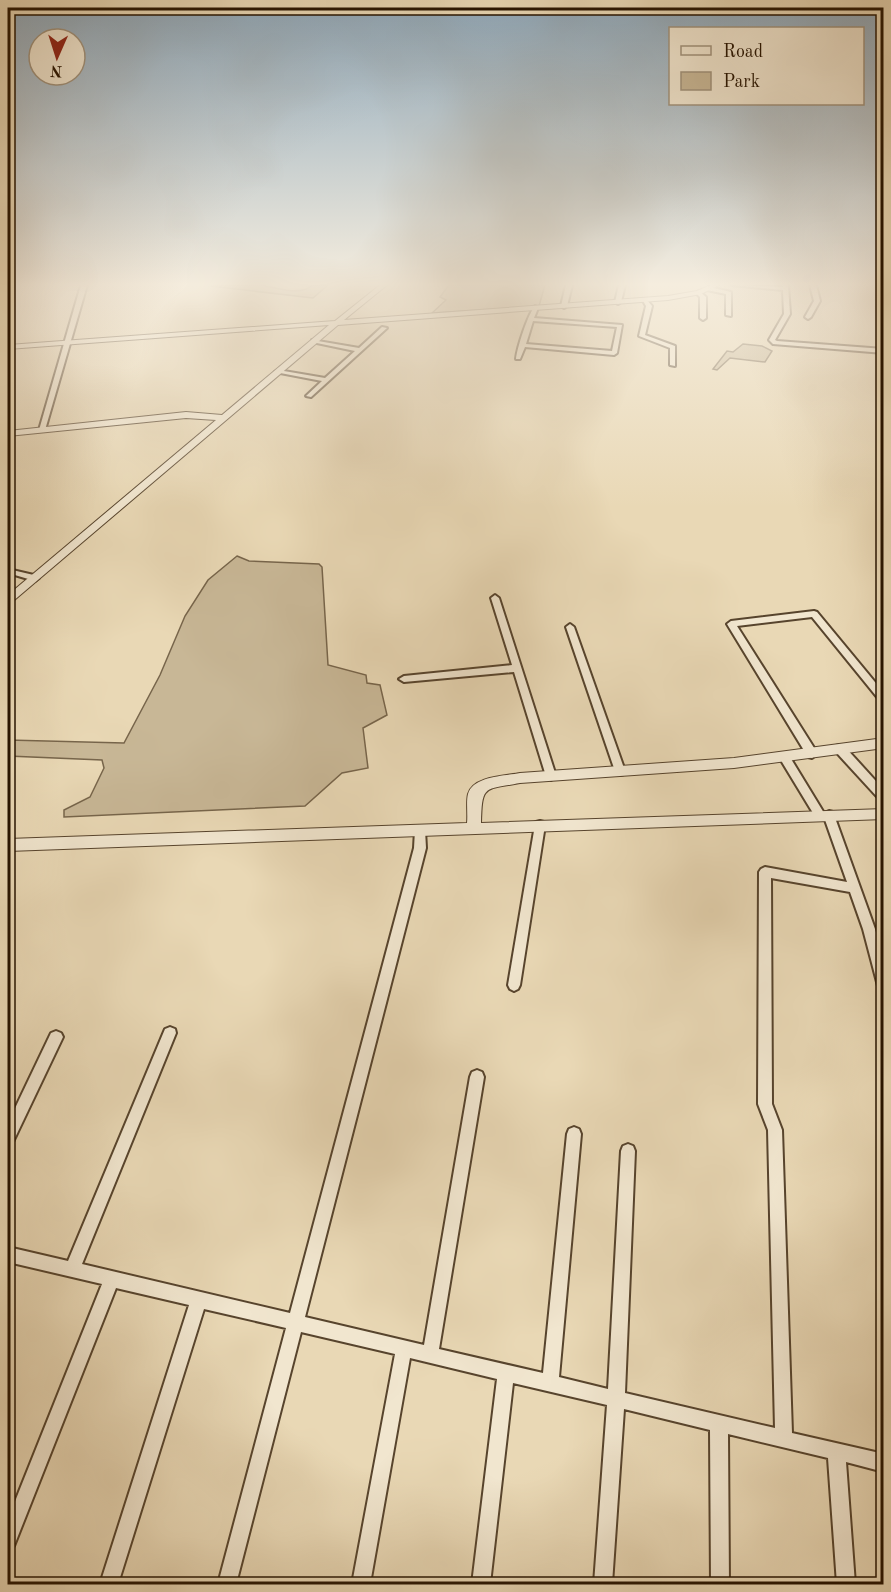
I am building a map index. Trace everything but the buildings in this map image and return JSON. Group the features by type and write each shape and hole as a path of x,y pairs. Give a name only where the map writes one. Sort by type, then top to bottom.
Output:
{"street":[{"path":"42,430 64,359"},
{"path":"8,600 293,359"},
{"path":"309,396 349,359"},
{"path":"673,359 673,365"},
{"path":"278,372 326,380"},
{"path":"8,433 186,415 225,418"},
{"path":"8,571 35,578"},
{"path":"495,598 551,776"},
{"path":"812,753 731,624 814,614 884,700"},
{"path":"570,627 620,771"},
{"path":"404,679 518,668"},
{"path":"474,828 475,794 481,788 493,783 551,776 784,757 884,743"},
{"path":"840,749 884,797"},
{"path":"784,757 825,815 856,888 884,986"},
{"path":"8,845 884,814"},
{"path":"514,985 540,825"},
{"path":"227,1584 420,848 420,830"},
{"path":"784,1439 775,1130 765,1104 765,872 856,888"},
{"path":"72,1269 170,1033"},
{"path":"8,1137 56,1037"},
{"path":"430,1354 477,1077"},
{"path":"550,1383 574,1134"},
{"path":"603,1584 616,1399 628,1151"},
{"path":"8,1254 884,1463"},
{"path":"8,1540 112,1278"},
{"path":"109,1584 199,1299"},
{"path":"361,1584 404,1348"},
{"path":"481,1584 506,1373"},
{"path":"719,1424 720,1584"},
{"path":"836,1451 846,1584"}],"green space":[{"path":"721,359 729,359 717,370 713,369"},
{"path":"741,359 767,359 765,362"},
{"path":"237,556 249,561 319,564 322,567 328,665 366,675 367,683 380,685 387,715 363,728 368,768 342,773 305,806 64,817 64,810 90,797 104,768 102,760 8,756 8,740 124,743 160,675 185,616 208,580"}]}
